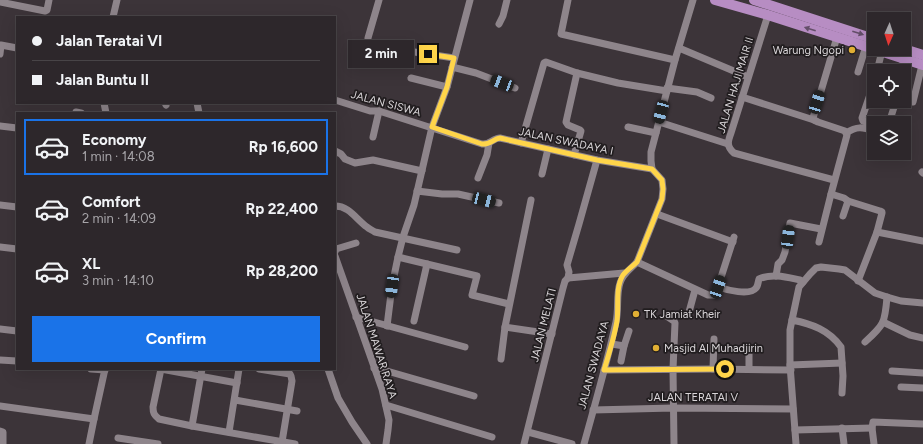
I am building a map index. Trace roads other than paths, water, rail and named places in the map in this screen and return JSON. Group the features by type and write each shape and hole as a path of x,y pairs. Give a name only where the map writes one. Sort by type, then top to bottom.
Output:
{"main road":[{"path":"715,0 768,15 867,38"},
{"path":"759,1 838,32 867,46"},
{"path":"911,55 921,60"}],"street":[{"path":"0,2 45,11 47,10 49,0"},
{"path":"113,16 117,0"},
{"path":"379,0 368,42 375,46 454,58"},
{"path":"387,326 392,286 403,237 414,205 432,127 447,87 470,0"},
{"path":"499,24 503,16 507,0"},
{"path":"568,0 561,34 675,60"},
{"path":"624,274 637,262 662,199 662,180 652,169 650,161 651,152 678,48 693,0"},
{"name":"JALAN HAJI MAIR II","path":"768,15 728,144 730,150 734,153 834,180"},
{"path":"814,120 813,115 838,32"},
{"path":"0,54 1,46 16,48"},
{"path":"678,48 748,77"},
{"path":"858,72 869,56"},
{"path":"914,102 921,60"},
{"path":"521,142 544,63 546,62 577,73 618,83 667,90 696,92 711,98"},
{"path":"452,67 476,73 514,88"},
{"path":"574,155 581,131 568,125 566,122 577,73"},
{"path":"411,78 447,87"},
{"path":"742,97 814,120 845,131 846,133"},
{"name":"JALAN SISWA","path":"336,100 370,111 379,111 432,127"},
{"path":"867,105 862,118 863,121 867,122"},
{"path":"373,137 379,111"},
{"path":"659,122 728,144"},
{"path":"0,126 16,128"},
{"name":"JALAN SWADAYA I","path":"432,127 482,144 487,144 497,138 500,138 597,160 652,169"},
{"path":"628,127 656,133"},
{"path":"846,133 851,129 867,129"},
{"path":"819,242 847,135 846,133"},
{"path":"478,178 488,155 489,143"},
{"path":"542,174 548,149"},
{"path":"336,152 341,154 345,159 355,163 373,160 422,171"},
{"path":"568,278 569,272 567,265 597,160"},
{"path":"417,191 458,194 499,203"},
{"path":"831,194 882,212 877,232 858,281"},
{"path":"501,359 509,304 531,200"},
{"path":"843,216 848,201"},
{"path":"0,205 16,207"},
{"path":"336,206 345,208 375,232 457,250"},
{"path":"637,262 708,296 716,293 734,239 657,214"},
{"path":"776,276 778,264 782,260 785,252 790,223 822,229"},
{"path":"877,232 923,241"},
{"path":"336,249 356,243"},
{"path":"0,247 16,249"},
{"path":"398,257 477,276 472,295 509,304"},
{"name":"JALAN MAWAR RAYA","path":"336,259 382,389 389,420 386,444"},
{"path":"414,321 426,264"},
{"path":"796,444 790,367 790,330 799,287 810,274 816,268 821,267 845,270 875,293 900,301 923,303"},
{"name":"JALAN MELATI","path":"524,444 565,281 568,278 624,274"},
{"name":"JALAN SWADAYA","path":"584,444 612,344 617,319 620,282 624,274"},
{"path":"718,287 735,291 750,292 756,288 759,279 765,276 776,276 800,280 803,282"},
{"path":"689,312 695,290"},
{"path":"865,342 874,334 883,322 887,297"},
{"path":"356,317 465,347"},
{"path":"668,317 674,320 675,323 673,369 674,444"},
{"path":"792,320 821,329 828,333 841,347 843,376 842,393"},
{"path":"883,322 910,335 923,338"},
{"path":"505,327 552,334"},
{"path":"0,329 16,331"},
{"path":"621,361 629,330"},
{"path":"713,369 714,339"},
{"path":"612,344 624,346"},
{"path":"749,347 749,369"},
{"path":"0,360 16,361"},
{"path":"604,370 749,369 842,363"},
{"path":"374,368 474,396"},
{"path":"89,444 105,370"},
{"path":"161,370 153,407 153,412 159,419 295,444"},
{"path":"171,370 202,373 237,383"},
{"path":"229,432 239,370"},
{"path":"265,370 290,374 292,376 282,442"},
{"path":"328,370 338,398 367,444"},
{"path":"892,371 923,373"},
{"path":"192,426 202,373"},
{"path":"901,386 923,388"},
{"path":"234,400 297,411"},
{"path":"0,406 94,419"},
{"path":"386,406 492,437"},
{"name":"JALAN TERATAI V","path":"593,410 674,408 793,409"},
{"path":"874,444 872,428 873,422 923,424"},
{"path":"842,428 844,444"},
{"path":"795,430 872,428"},
{"path":"2,432 3,444"},
{"path":"528,432 572,444"},
{"path":"118,438 158,444"}],"place":[{"name":"Warung Ngopi","path":"852,50"},
{"name":"TK Jamiat Kheir","path":"636,314"},
{"name":"Masjid Al Muhadjirin","path":"656,348"}]}
